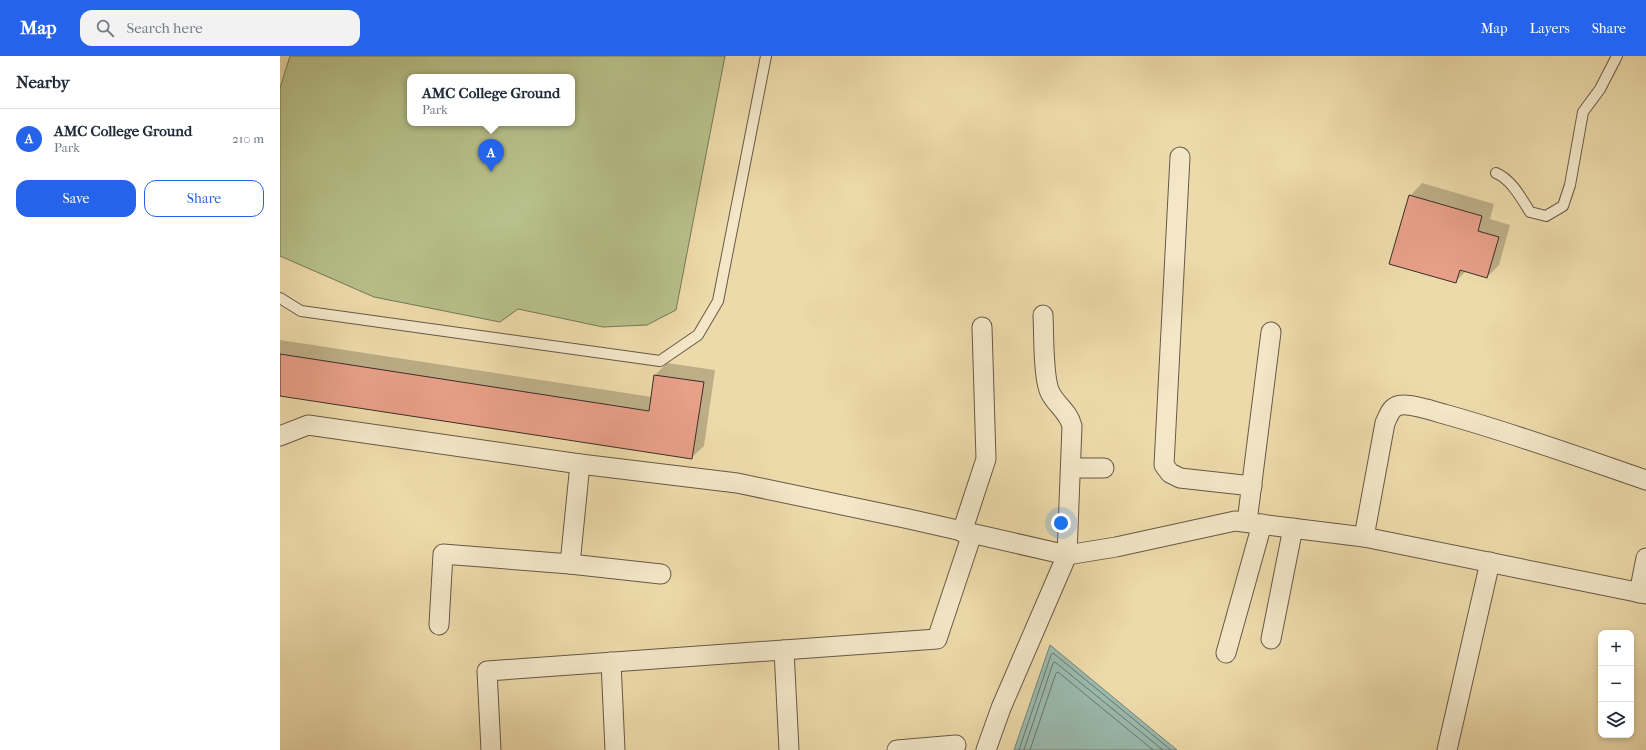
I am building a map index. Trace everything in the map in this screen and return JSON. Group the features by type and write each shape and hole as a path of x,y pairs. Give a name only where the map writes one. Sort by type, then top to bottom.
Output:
{"street":[{"path":"1180,157 1164,465 1170,473 1180,478 1252,486"},
{"path":"986,750 1001,708 1067,555 1072,426 1070,418 1049,390 1043,315"},
{"path":"491,750 487,671 937,639 986,460 982,327"},
{"path":"1226,653 1255,523 1252,486 1271,332"},
{"path":"1364,537 1385,423 1391,411 1398,406 1406,405 1429,410 1496,428 1646,480"},
{"path":"280,436 308,426 580,464 737,483 909,519 1067,555 1116,547 1235,521 1364,537 1642,593 1646,558"},
{"path":"570,564 580,464"},
{"path":"1071,468 1104,468"},
{"path":"1271,638 1293,528"},
{"path":"439,625 443,554 570,564 661,574"},
{"path":"1446,750 1490,562"},
{"path":"784,650 789,750"},
{"path":"611,662 615,750"},
{"path":"897,750 956,745"}],"lane":[{"path":"280,298 301,311 660,361 698,336 718,302 766,56"},
{"path":"1496,173 1502,176 1518,193 1530,212 1546,216 1563,206 1570,185 1584,112 1600,89 1618,56"}],"green space":[{"path":"290,56 725,56 676,310 647,325 603,327 518,309 500,322 374,297 280,256 280,88"}],"water":[{"path":"1050,645 1177,750 1014,750"}],"building":[{"path":"1409,195 1482,216 1478,231 1499,237 1487,278 1460,270 1456,283 1389,264"},
{"path":"280,354 649,411 654,375 704,382 692,459 280,396"}],"place":[{"name":"AMC College Ground","path":"491,172"}]}
